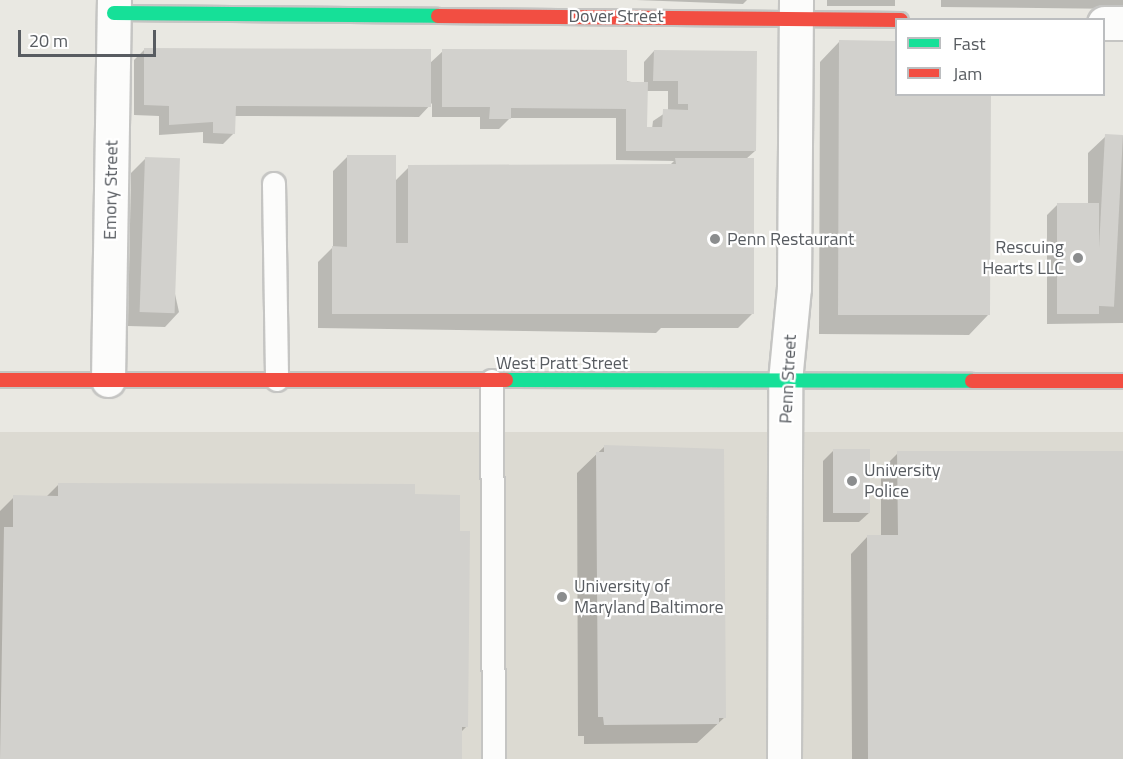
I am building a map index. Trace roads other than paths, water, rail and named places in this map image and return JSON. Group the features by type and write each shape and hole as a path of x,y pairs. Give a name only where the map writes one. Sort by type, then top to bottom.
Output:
{"main road":[{"name":"Dover Street","path":"114,7 796,9 895,19"},
{"name":"West Pratt Street","path":"0,380 1123,381"}],"street":[{"name":"Emory Street","path":"108,380 114,7"},
{"name":"Penn Street","path":"784,759 785,381 794,288 796,9"},
{"path":"1105,23 1123,23"}],"lane":[{"path":"274,184 277,380"},
{"path":"492,381 494,759"}],"place":[{"name":"Penn Restaurant","path":"715,239"},
{"name":"Rescuing Hearts LLC","path":"1078,258"},
{"name":"University Police","path":"852,481"},
{"name":"University of Maryland Baltimore","path":"562,597"}]}
